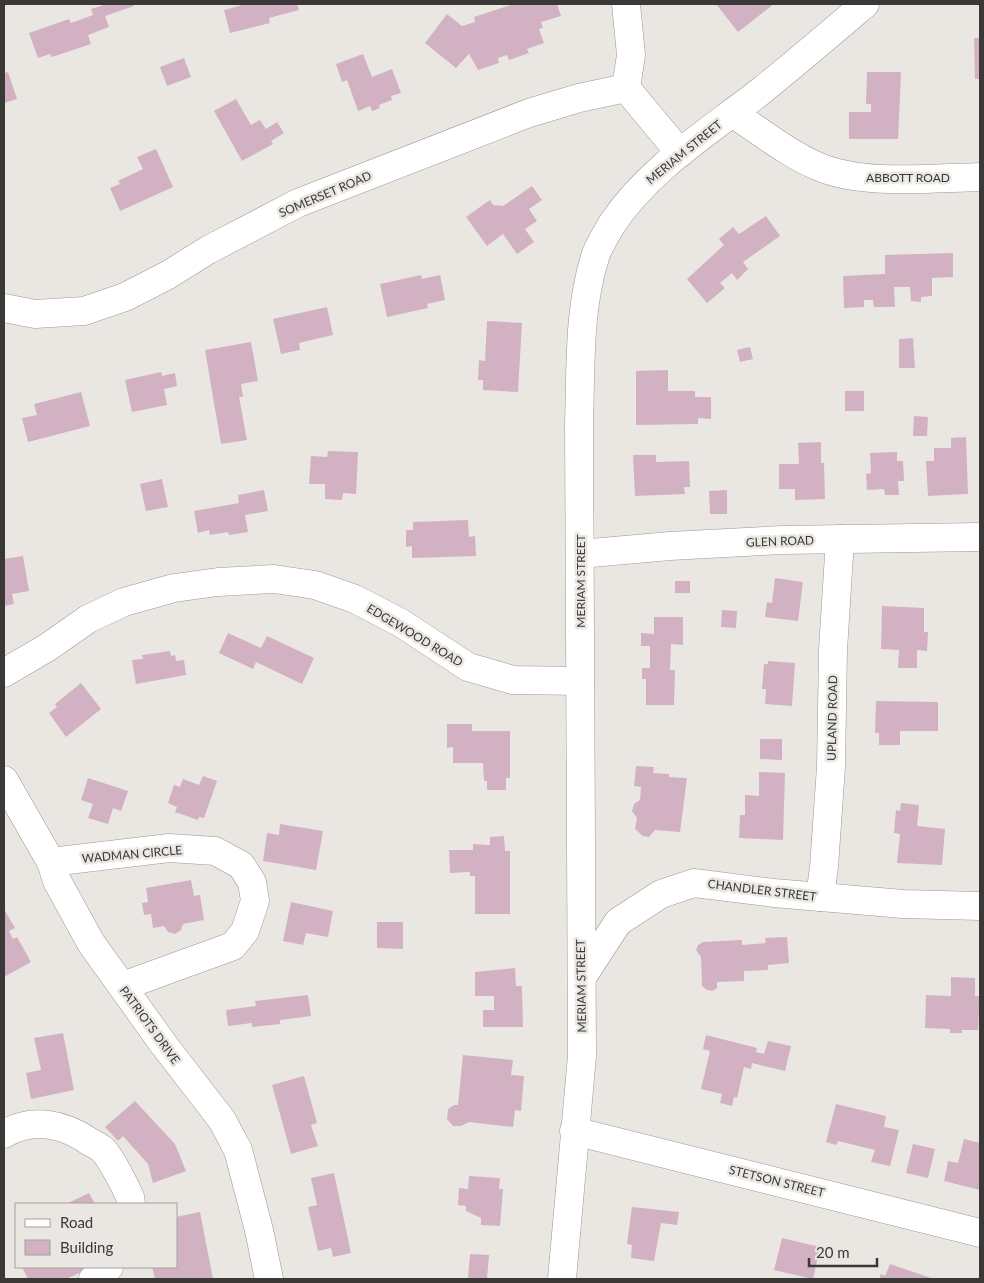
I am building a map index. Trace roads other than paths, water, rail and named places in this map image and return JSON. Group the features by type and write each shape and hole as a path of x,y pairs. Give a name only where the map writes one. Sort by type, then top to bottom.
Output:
{"street":[{"path":"626,4 631,55 626,88 680,153"},
{"name":"MERIAM STREET","path":"562,1279 582,1056 579,423 581,325 589,280 597,252 620,213 635,193 680,153 789,69 865,4"},
{"name":"SOMERSET ROAD","path":"4,308 35,314 84,311 125,297 168,275 208,250 298,203 528,112 596,93 626,88"},
{"name":"ABBOTT ROAD","path":"732,113 796,155 818,167 864,177 980,177"},
{"name":"GLEN ROAD","path":"580,554 670,546 782,540 980,537"},
{"name":"UPLAND ROAD","path":"820,897 831,767 833,650 840,539"},
{"name":"EDGEWOOD ROAD","path":"4,673 48,647 88,619 124,602 174,588 218,582 274,579 315,585 355,600 401,623 468,667 513,680 580,681"},
{"name":"PATRIOTS DRIVE","path":"4,780 51,862 57,881 91,942 164,1046 222,1120 238,1150 259,1230 269,1279"},
{"name":"WADMAN CIRCLE","path":"51,862 169,848 213,850 241,864 252,882 255,901 245,932 232,946 123,986"},
{"name":"CHANDLER STREET","path":"582,976 618,922 660,894 694,883 774,893 903,904 980,906"},
{"path":"4,1134 16,1127 37,1124 63,1127 80,1135 104,1150 130,1197 131,1203"},
{"name":"STETSON STREET","path":"574,1131 980,1233"},
{"path":"93,1279 104,1273 108,1268"}]}
